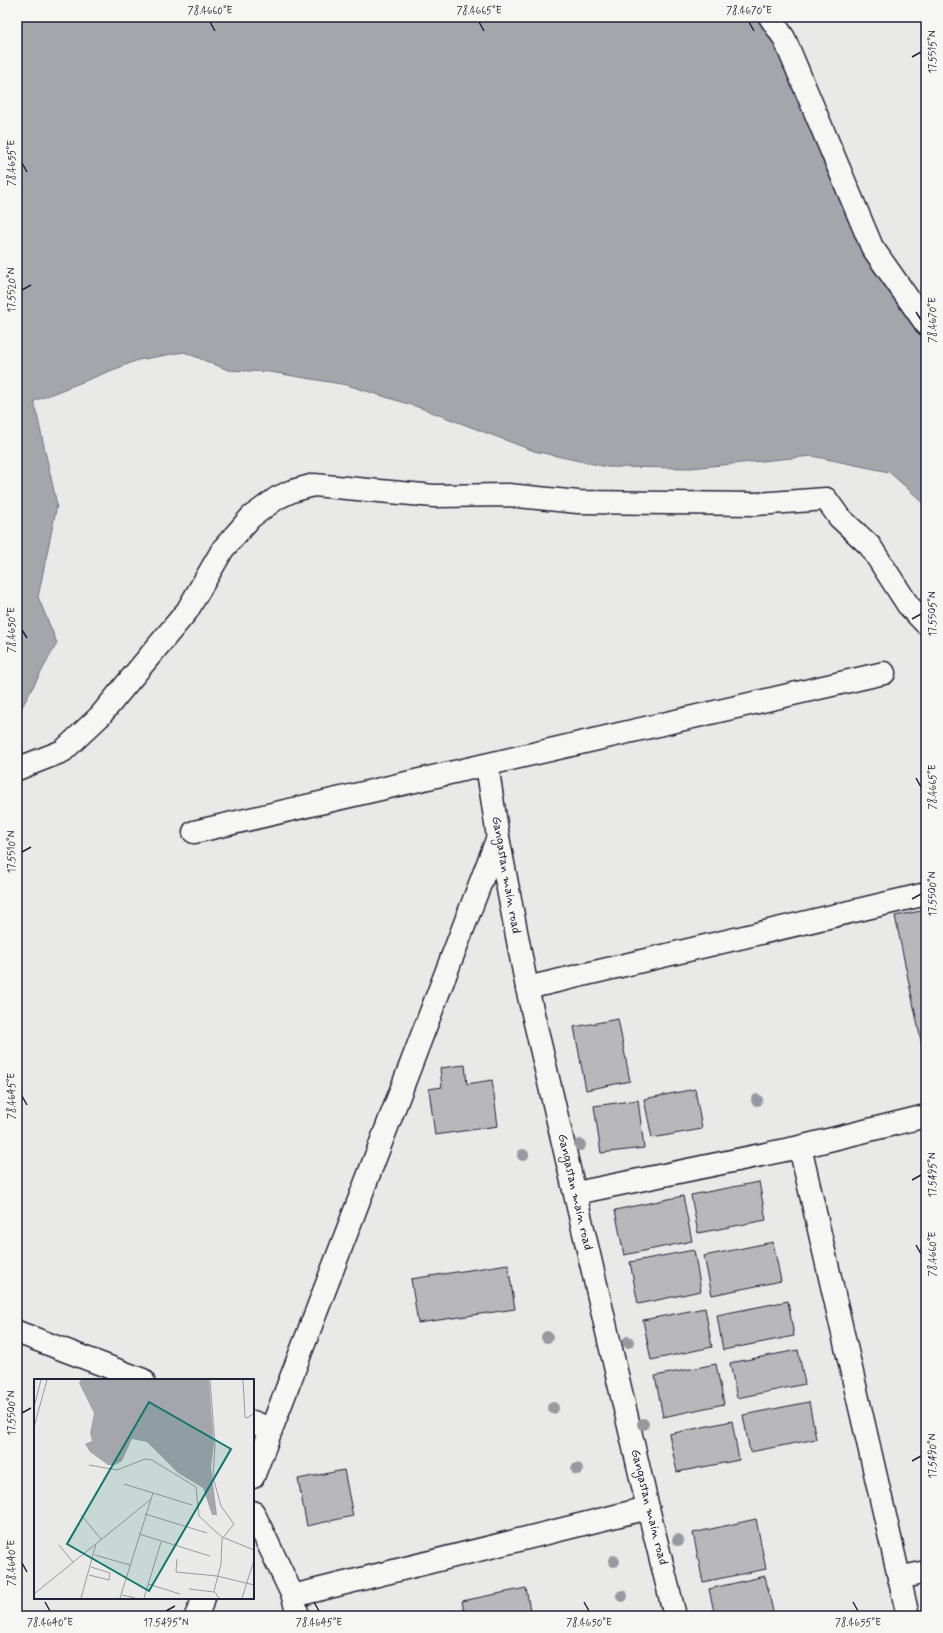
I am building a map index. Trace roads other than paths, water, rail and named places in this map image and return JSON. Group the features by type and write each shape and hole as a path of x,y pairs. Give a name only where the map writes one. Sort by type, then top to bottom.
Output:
{"street":[{"path":"770,17 784,38 872,247 926,324"},
{"path":"17,769 63,751 100,716 187,611 223,549 251,516 277,498 292,491 314,485 434,496 508,495 578,502 756,504 826,499 839,517 870,546 908,605 926,624"},
{"path":"194,832 884,672"},
{"name":"Gangastan main road","path":"487,764 498,837 527,988 576,1193 648,1508 675,1616"},
{"path":"254,1471 262,1425 498,837"},
{"path":"527,988 926,894"},
{"path":"576,1193 800,1147 926,1116"},
{"path":"800,1147 908,1616"},
{"path":"17,1332 140,1379"},
{"path":"254,1514 296,1606 648,1508"},
{"path":"899,1578 926,1572"},
{"path":"196,1616 204,1599"}]}
